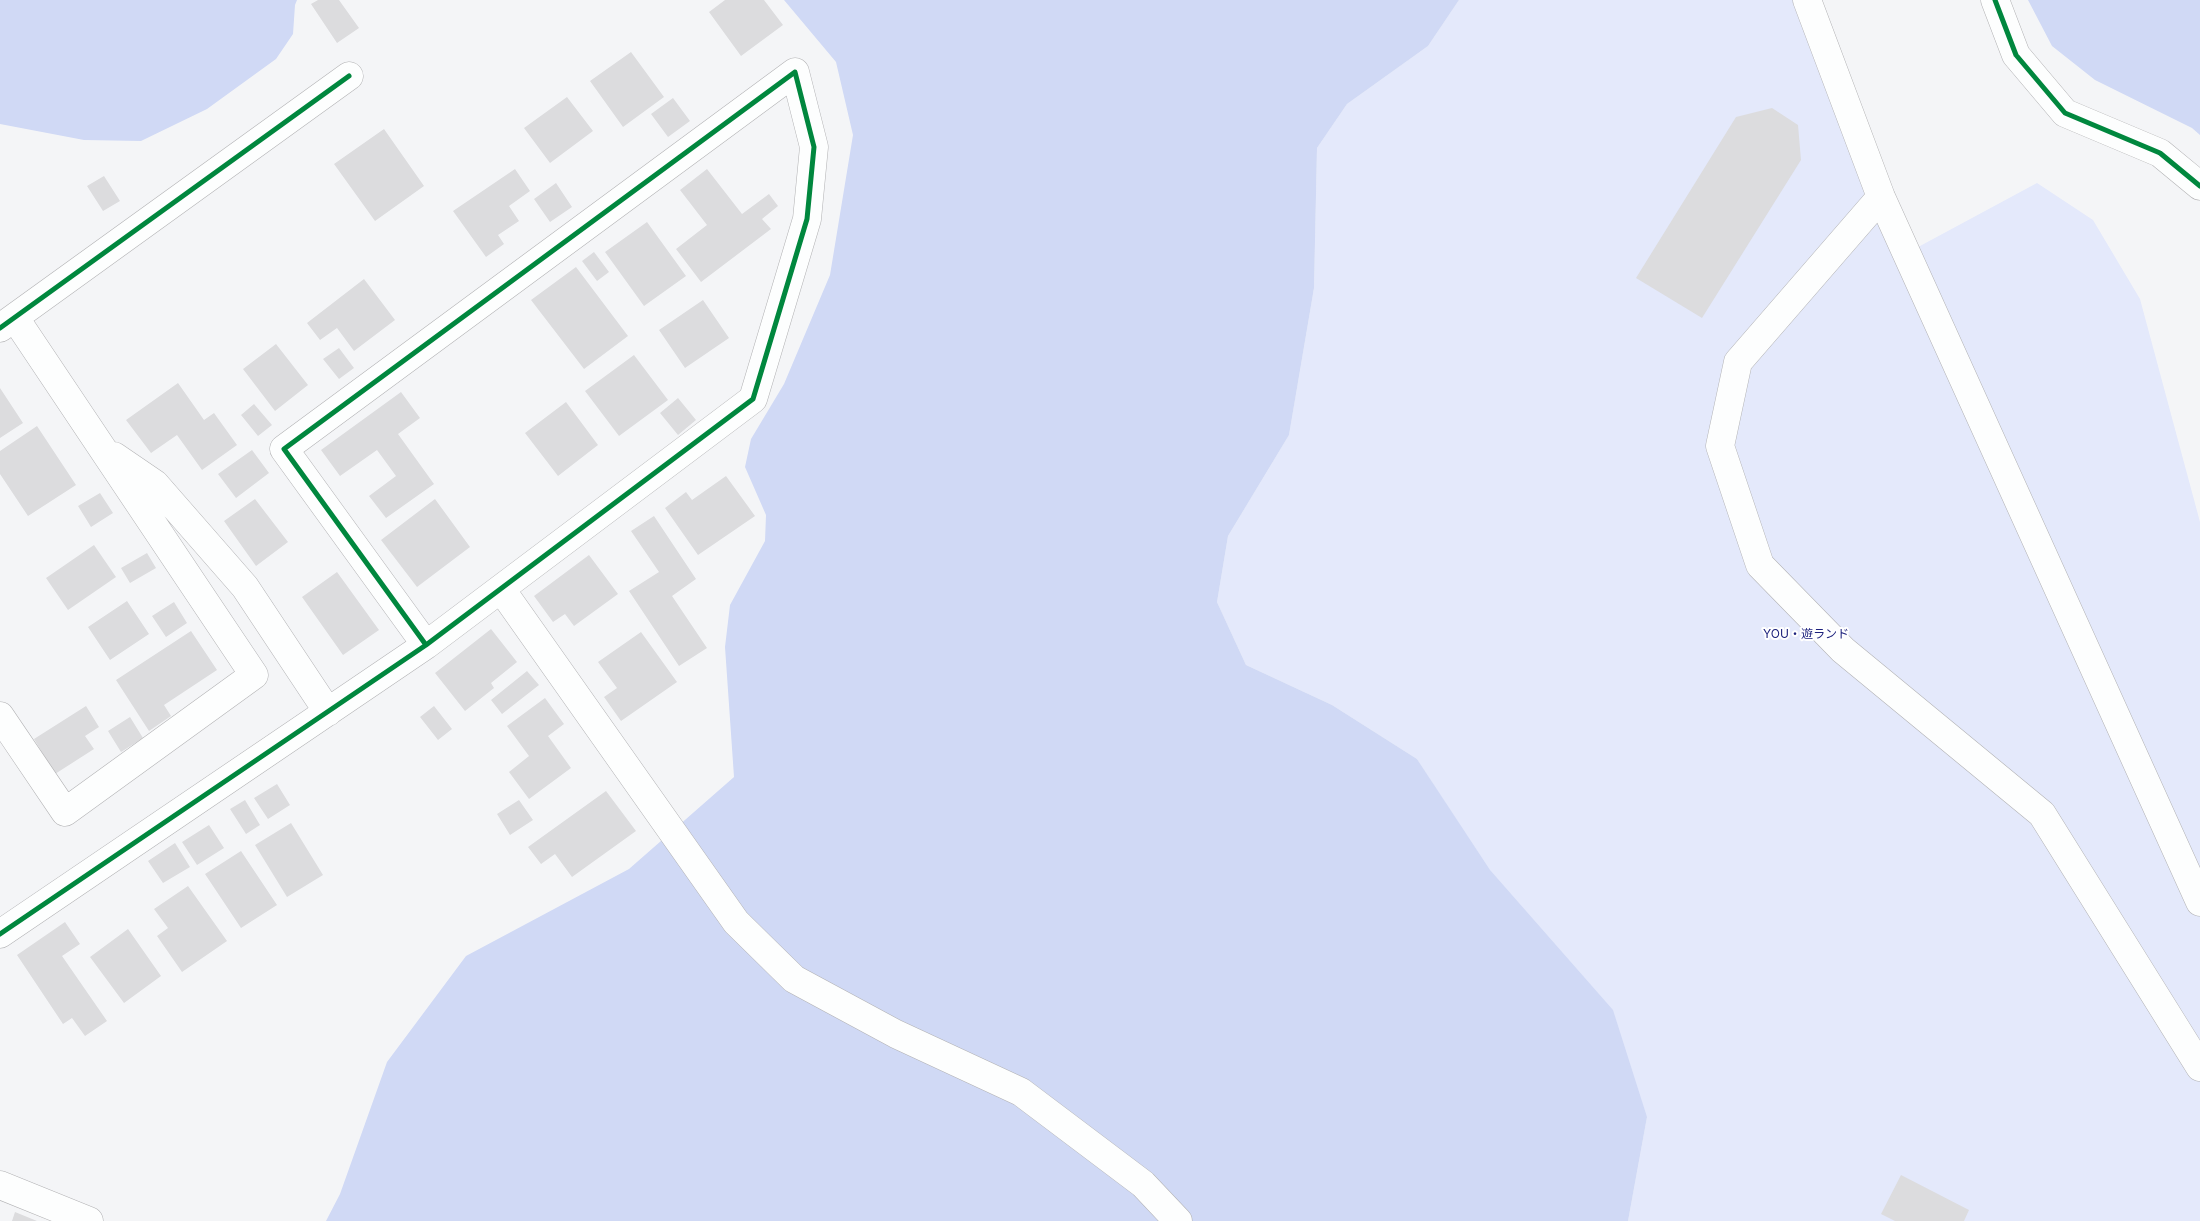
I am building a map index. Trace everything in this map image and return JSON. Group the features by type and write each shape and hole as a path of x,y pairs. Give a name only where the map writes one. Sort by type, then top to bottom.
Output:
{"street":[{"path":"1807,0 1881,197 2200,902"},
{"path":"1995,0 2016,55 2066,113 2160,153 2200,186"},
{"path":"0,934 426,645 753,399 807,219 814,146 795,72 284,450 426,645"},
{"path":"0,716 65,812 254,675 102,448 7,323 349,76"},
{"path":"1881,197 1738,362 1720,446 1760,565 1843,650 2042,814 2200,1067"},
{"path":"102,448 155,484 245,588 328,712"},
{"path":"501,589 736,922 794,979 896,1034 1021,1092 1142,1184 1178,1221"},
{"path":"0,1185 89,1221"}],"green space":[{"name":"YOU・遊ランド","path":"1459,0 1807,0 1907,253 2037,183 2093,220 2140,299 2200,522 2200,1221 1628,1221 1647,1117 1417,759 1332,705 1246,665 1217,602 1228,536 1289,435 1314,288 1317,148 1347,104 1428,46"}],"shaded area":[{"path":"0,0 297,0 293,34 276,59 207,109 141,141 84,140 0,124"},
{"path":"784,0 1459,0 1428,46 1347,104 1317,148 1314,288 1289,435 1228,536 1217,602 1246,665 1332,705 1417,759 1490,870 1613,1010 1647,1117 1628,1221 326,1221 340,1194 387,1062 466,956 629,869 734,777 725,647 730,605 765,541 766,515 745,467 751,439 784,384 830,275 853,135 836,62"},
{"path":"2028,0 2200,0 2200,135 2192,128 2095,80 2052,46"}],"building":[{"path":"318,0 339,0 359,28 337,43 311,4"},
{"path":"725,0 764,0 783,25 741,56 709,12"},
{"path":"631,52 664,97 623,127 590,81"},
{"path":"567,97 593,131 550,163 524,128"},
{"path":"673,98 690,121 668,137 651,114"},
{"path":"1772,108 1798,125 1801,160 1702,318 1636,278 1736,117"},
{"path":"384,129 424,186 375,221 334,164"},
{"path":"515,169 530,191 509,206 519,221 498,235 504,244 486,257 453,211"},
{"path":"707,169 742,214 769,194 778,206 762,219 771,229 701,282 676,249 707,225 680,190"},
{"path":"104,176 120,201 103,211 87,186"},
{"path":"556,183 572,207 550,222 534,199"},
{"path":"647,222 686,276 644,306 605,252"},
{"path":"594,252 609,272 597,281 582,261"},
{"path":"576,267 628,336 584,369 531,300"},
{"path":"364,279 395,320 354,351 337,328 320,340 307,323"},
{"path":"703,300 729,338 685,368 659,330"},
{"path":"276,344 308,385 275,411 243,369"},
{"path":"339,348 354,368 339,379 323,359"},
{"path":"634,355 668,400 619,436 585,391"},
{"path":"178,383 204,420 214,413 237,445 202,470 177,435 151,453 126,420"},
{"path":"0,388 23,423 0,438"},
{"path":"401,392 420,418 398,434 434,484 386,518 369,496 396,476 377,450 340,476 321,450"},
{"path":"678,398 696,420 678,435 660,413"},
{"path":"566,402 598,445 558,476 525,433"},
{"path":"254,404 272,425 258,436 241,415"},
{"path":"37,426 76,485 28,516 0,474 0,451"},
{"path":"252,450 269,473 236,498 218,474"},
{"path":"726,476 755,516 698,555 665,508 686,492 692,500"},
{"path":"100,493 113,513 91,527 78,506"},
{"path":"255,499 288,542 256,566 224,521"},
{"path":"435,499 470,547 417,587 381,540"},
{"path":"654,516 696,579 672,596 707,648 679,666 629,591 659,572 631,531"},
{"path":"94,545 116,577 68,610 46,578"},
{"path":"147,553 156,568 130,583 121,568"},
{"path":"589,555 618,594 574,626 565,614 553,622 534,596"},
{"path":"337,572 379,630 343,655 302,597"},
{"path":"127,601 149,634 110,660 88,627"},
{"path":"174,602 187,623 166,637 152,616"},
{"path":"491,629 517,662 491,683 494,688 465,711 435,673"},
{"path":"191,631 217,670 164,705 171,716 149,731 116,680"},
{"path":"641,632 677,682 621,721 604,697 617,688 598,662"},
{"path":"527,671 539,685 502,714 491,700"},
{"path":"545,698 564,724 548,736 571,768 529,799 509,772 529,756 507,726"},
{"path":"86,706 99,727 85,736 94,749 55,774 34,739"},
{"path":"434,706 452,729 438,740 420,717"},
{"path":"130,717 143,738 121,752 108,731"},
{"path":"277,784 290,805 268,819 254,798"},
{"path":"606,791 636,831 572,877 555,854 541,864 528,847"},
{"path":"245,800 260,825 246,834 230,809"},
{"path":"519,800 533,820 510,835 497,814"},
{"path":"291,823 323,875 287,897 255,845"},
{"path":"209,825 224,848 197,865 182,842"},
{"path":"175,843 190,867 163,883 148,861"},
{"path":"241,851 277,905 241,928 205,874"},
{"path":"188,886 227,941 182,972 157,936 168,928 154,909"},
{"path":"65,922 80,944 62,956 107,1021 85,1036 72,1018 63,1024 17,955"},
{"path":"128,929 161,976 124,1003 90,957"},
{"path":"1901,1175 1969,1210 1964,1221 1895,1221 1881,1214"},
{"path":"15,1212 37,1221 12,1221"}],"cycle path":[{"path":"1995,0 2016,55 2065,113 2160,153 2200,186"},
{"path":"0,934 426,645 753,399 807,219 814,147 795,72 284,449 426,645"},
{"path":"0,328 349,76"}]}
